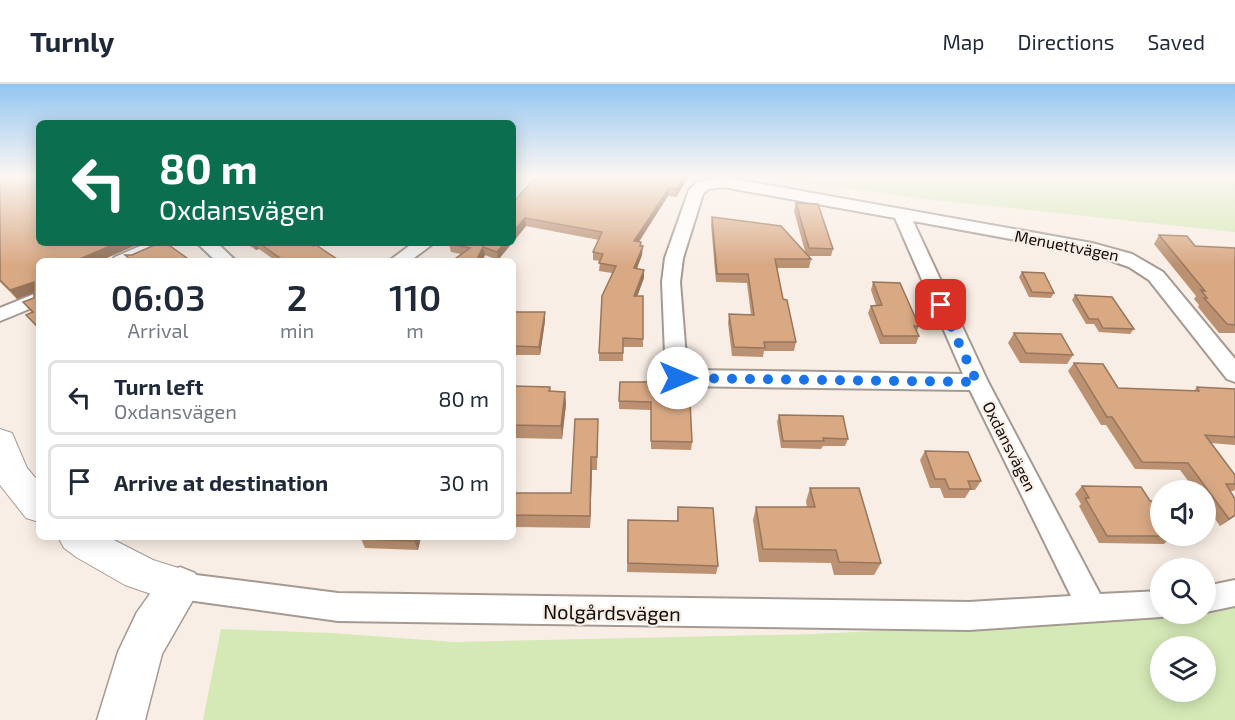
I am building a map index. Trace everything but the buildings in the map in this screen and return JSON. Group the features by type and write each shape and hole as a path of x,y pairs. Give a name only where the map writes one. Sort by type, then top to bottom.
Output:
{"main road":[{"path":"121,720 140,652 152,627 180,586"}],"street":[{"name":"Menuettvägen","path":"692,206 674,258 670,282 678,378 977,382"},
{"name":"Menuettvägen","path":"851,206 1106,251 1140,262 1156,276 1235,374"},
{"name":"Oxdansvägen","path":"902,215 977,382 1092,609"},
{"path":"128,258 155,246"},
{"path":"210,246 224,258"},
{"path":"402,258 420,246"},
{"path":"0,315 36,299"},
{"path":"0,442 12,474 36,503"},
{"name":"Nolgårdsvägen","path":"81,540 104,556 129,568 180,586 338,607 969,616 1150,605"},
{"path":"1216,597 1235,593"}],"green space":[{"path":"986,206 1235,206 1235,232"},
{"path":"1235,597 1235,720 203,720 221,629 331,633 454,642 813,634 1088,621 1150,615 1150,624 1216,624 1216,601"}],"route":[{"path":"678,378 977,382 941,305"}]}
